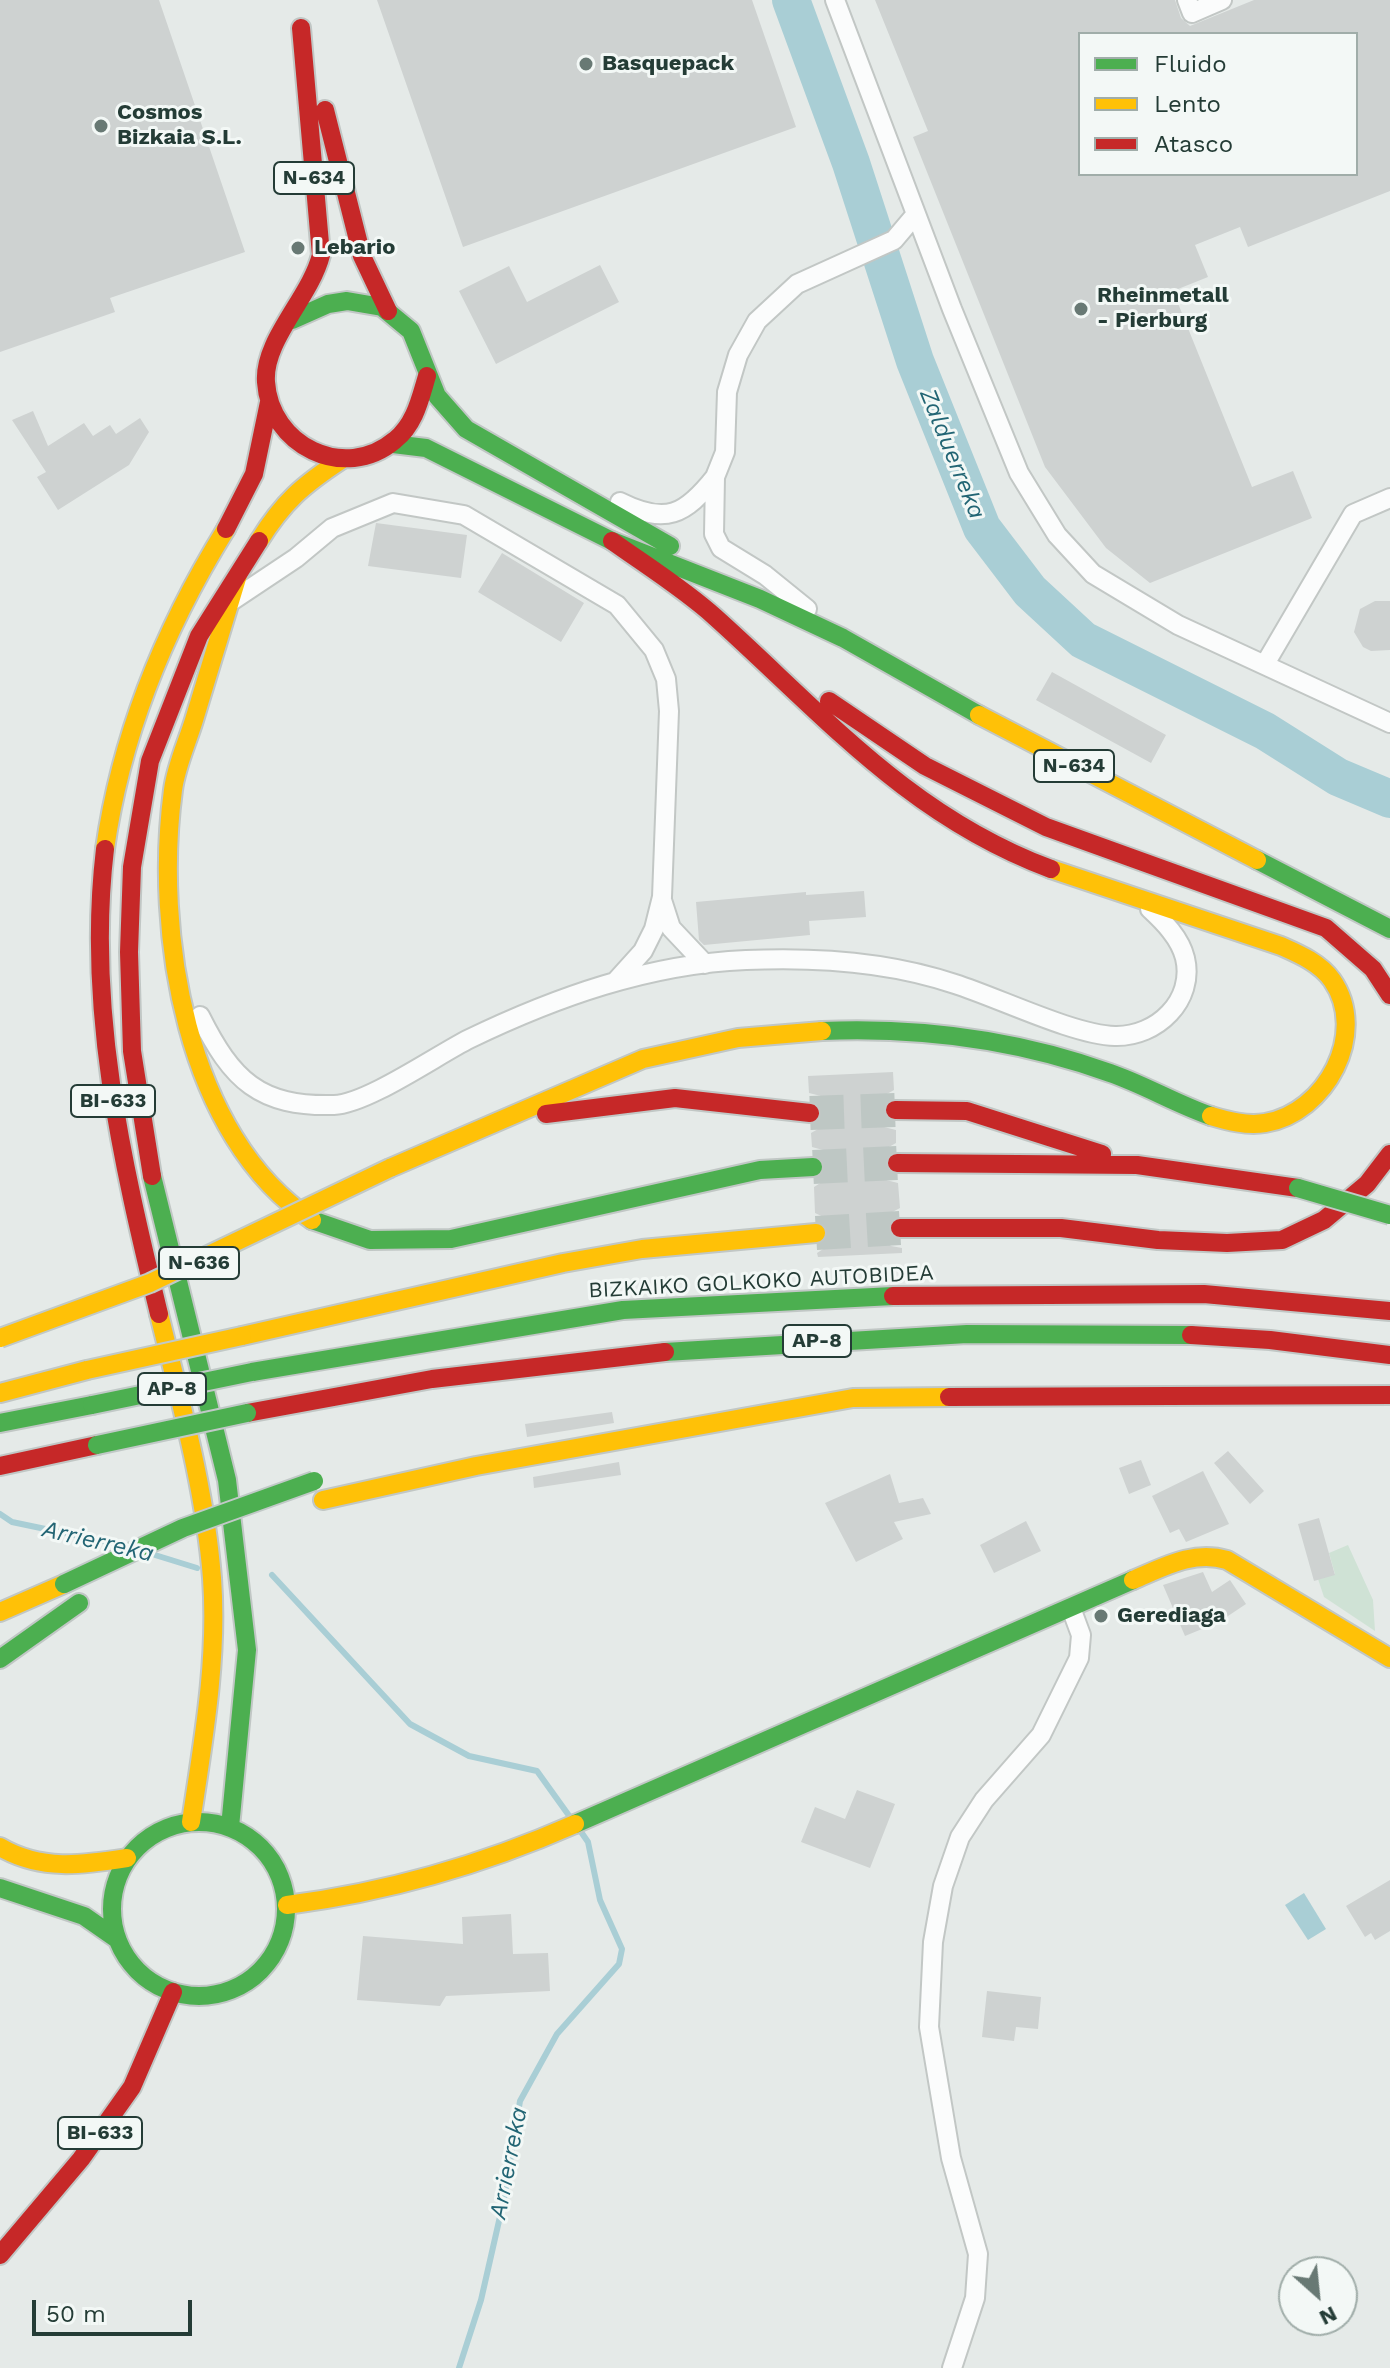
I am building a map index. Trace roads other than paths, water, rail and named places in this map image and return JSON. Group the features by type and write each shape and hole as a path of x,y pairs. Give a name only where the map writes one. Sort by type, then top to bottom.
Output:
{"main road":[{"name":"N-634","path":"269,402 266,380 269,359 277,339 313,288 321,255 300,21 362,256 388,311 408,328 421,351 427,376 441,403 466,429 760,599"},
{"path":"291,322 312,307 338,300 364,301 388,311"},
{"path":"269,402 279,424 296,442 317,454 341,460 368,457 393,444 412,426 423,402 427,376"},
{"name":"BI-633","path":"191,1822 214,1670 208,1546 162,1322 118,1135 105,1047 98,938 101,866 122,755 165,641 200,570 253,476 269,402"},
{"name":"N-634","path":"393,444 426,448 612,541 760,599 843,638 1010,733 1390,929"},
{"name":"BI-633","path":"230,1827 247,1650 227,1480 149,1164 132,1051 129,952 132,867 150,761 199,636 278,511 300,487 341,460"},
{"path":"612,541 867,728 925,766 1046,827 1326,928 1373,969 1390,995"},
{"path":"238,575 173,788 169,855 177,963 192,1039 215,1110 258,1178 283,1202 326,1228 369,1240 438,1243 760,1170 813,1167"},
{"path":"472,1133 639,1060 698,1044 756,1035 882,1031 943,1034 989,1041 1116,1074 1199,1112 1238,1123 1269,1123 1313,1100 1342,1056 1346,1035 1344,1012 1335,983 1306,956 1227,926 1142,902 1035,863 978,834 853,749 710,613"},
{"path":"472,1133 530,1116 655,1099 694,1099 753,1110 810,1113"},
{"path":"895,1110 967,1111 1137,1165"},
{"name":"N-636","path":"0,1338 111,1301 204,1261 390,1168 472,1133"},
{"path":"900,1228 1061,1228 1158,1240 1227,1243 1282,1240 1324,1220 1367,1184 1390,1154"},
{"path":"897,1163 1137,1165 1298,1188 1390,1215"},
{"path":"0,1393 87,1370 642,1249 816,1233"},
{"name":"BIZKAIKO GOLKOKO AUTOBIDEA","path":"0,1423 252,1372 623,1310 828,1299 1038,1293 1204,1294 1390,1311"},
{"name":"AP-8","path":"0,1466 247,1413 432,1379 617,1357 855,1339 1007,1332 1135,1333 1248,1339 1390,1355"},
{"path":"158,1561 255,1516 323,1500 378,1491 476,1466 679,1432 853,1398 1390,1395"},
{"path":"384,1466 476,1466"},
{"path":"0,1612 183,1528 321,1479"},
{"path":"287,1905 357,1896 500,1857 1202,1554 1224,1557 1390,1658"},
{"path":"0,1659 86,1600"},
{"path":"191,1822 230,1827 252,1839 270,1858 282,1880 287,1905 283,1933 271,1958 252,1978 228,1992 200,1996 173,1992 149,1981 129,1962 117,1939 112,1897 127,1858 155,1834 191,1822"},
{"path":"0,1847 15,1857 42,1865 74,1866 127,1858"},
{"path":"0,1888 84,1916 117,1939"},
{"name":"BI-633","path":"0,2255 81,2159 132,2087 173,1992"}],"street":[{"path":"835,0 1019,473 1057,535 1093,574 1178,625 1390,723"},
{"path":"1187,0 1192,13 1222,0"},
{"path":"544,474 584,483 657,515 677,513 694,503 715,477 725,452 727,392 738,355 757,321 797,284 894,240 916,214"},
{"path":"715,477 712,521 721,548 765,575 843,638"},
{"path":"1265,664 1353,514 1390,498"},
{"path":"230,601 296,558 332,528 393,503 464,515 617,605 654,650 666,679 669,711 662,897 654,929 643,951 615,982"},
{"path":"662,897 671,928 705,964"},
{"path":"177,963 216,1049 252,1089 285,1102 338,1105 397,1080 469,1039 584,989 669,969 745,960 809,960 879,967 951,982 1089,1033 1118,1037 1149,1030 1167,1018 1178,1004 1185,984 1185,959 1166,924 1142,902"},
{"path":"952,2368 975,2298 978,2254 951,2158 929,2027 933,1942 943,1886 960,1837 984,1800 1041,1735 1079,1658 1081,1635 1071,1608"}],"water":[{"path":"1304,1893 1326,1929 1308,1940 1285,1905"}],"waterway":[{"name":"Zalduerreka","path":"791,0 851,163 915,361 982,528 1030,591 1083,640 1265,731 1338,777 1390,799"},
{"name":"Arrierreka","path":"0,1514 12,1522 117,1544"},
{"name":"Arrierreka","path":"155,1555 197,1568"},
{"name":"Arrierreka","path":"272,1575 410,1724 469,1756 537,1771 570,1817"},
{"name":"Arrierreka","path":"459,2368 481,2300 504,2199 520,2101 557,2034 619,1964 622,1949 600,1900 588,1842 579,1829"}],"tunnel":[{"path":"810,1113 895,1110"},
{"path":"813,1167 897,1163"},
{"path":"816,1233 900,1228"}],"place":[{"name":"Basquepack","path":"586,64"},
{"name":"Cosmos Bizkaia S.L.","path":"101,126"},
{"name":"Lebario","path":"298,248"},
{"name":"Rheinmetall - Pierburg","path":"1081,309"},
{"name":"Gerediaga","path":"1101,1616"}]}
